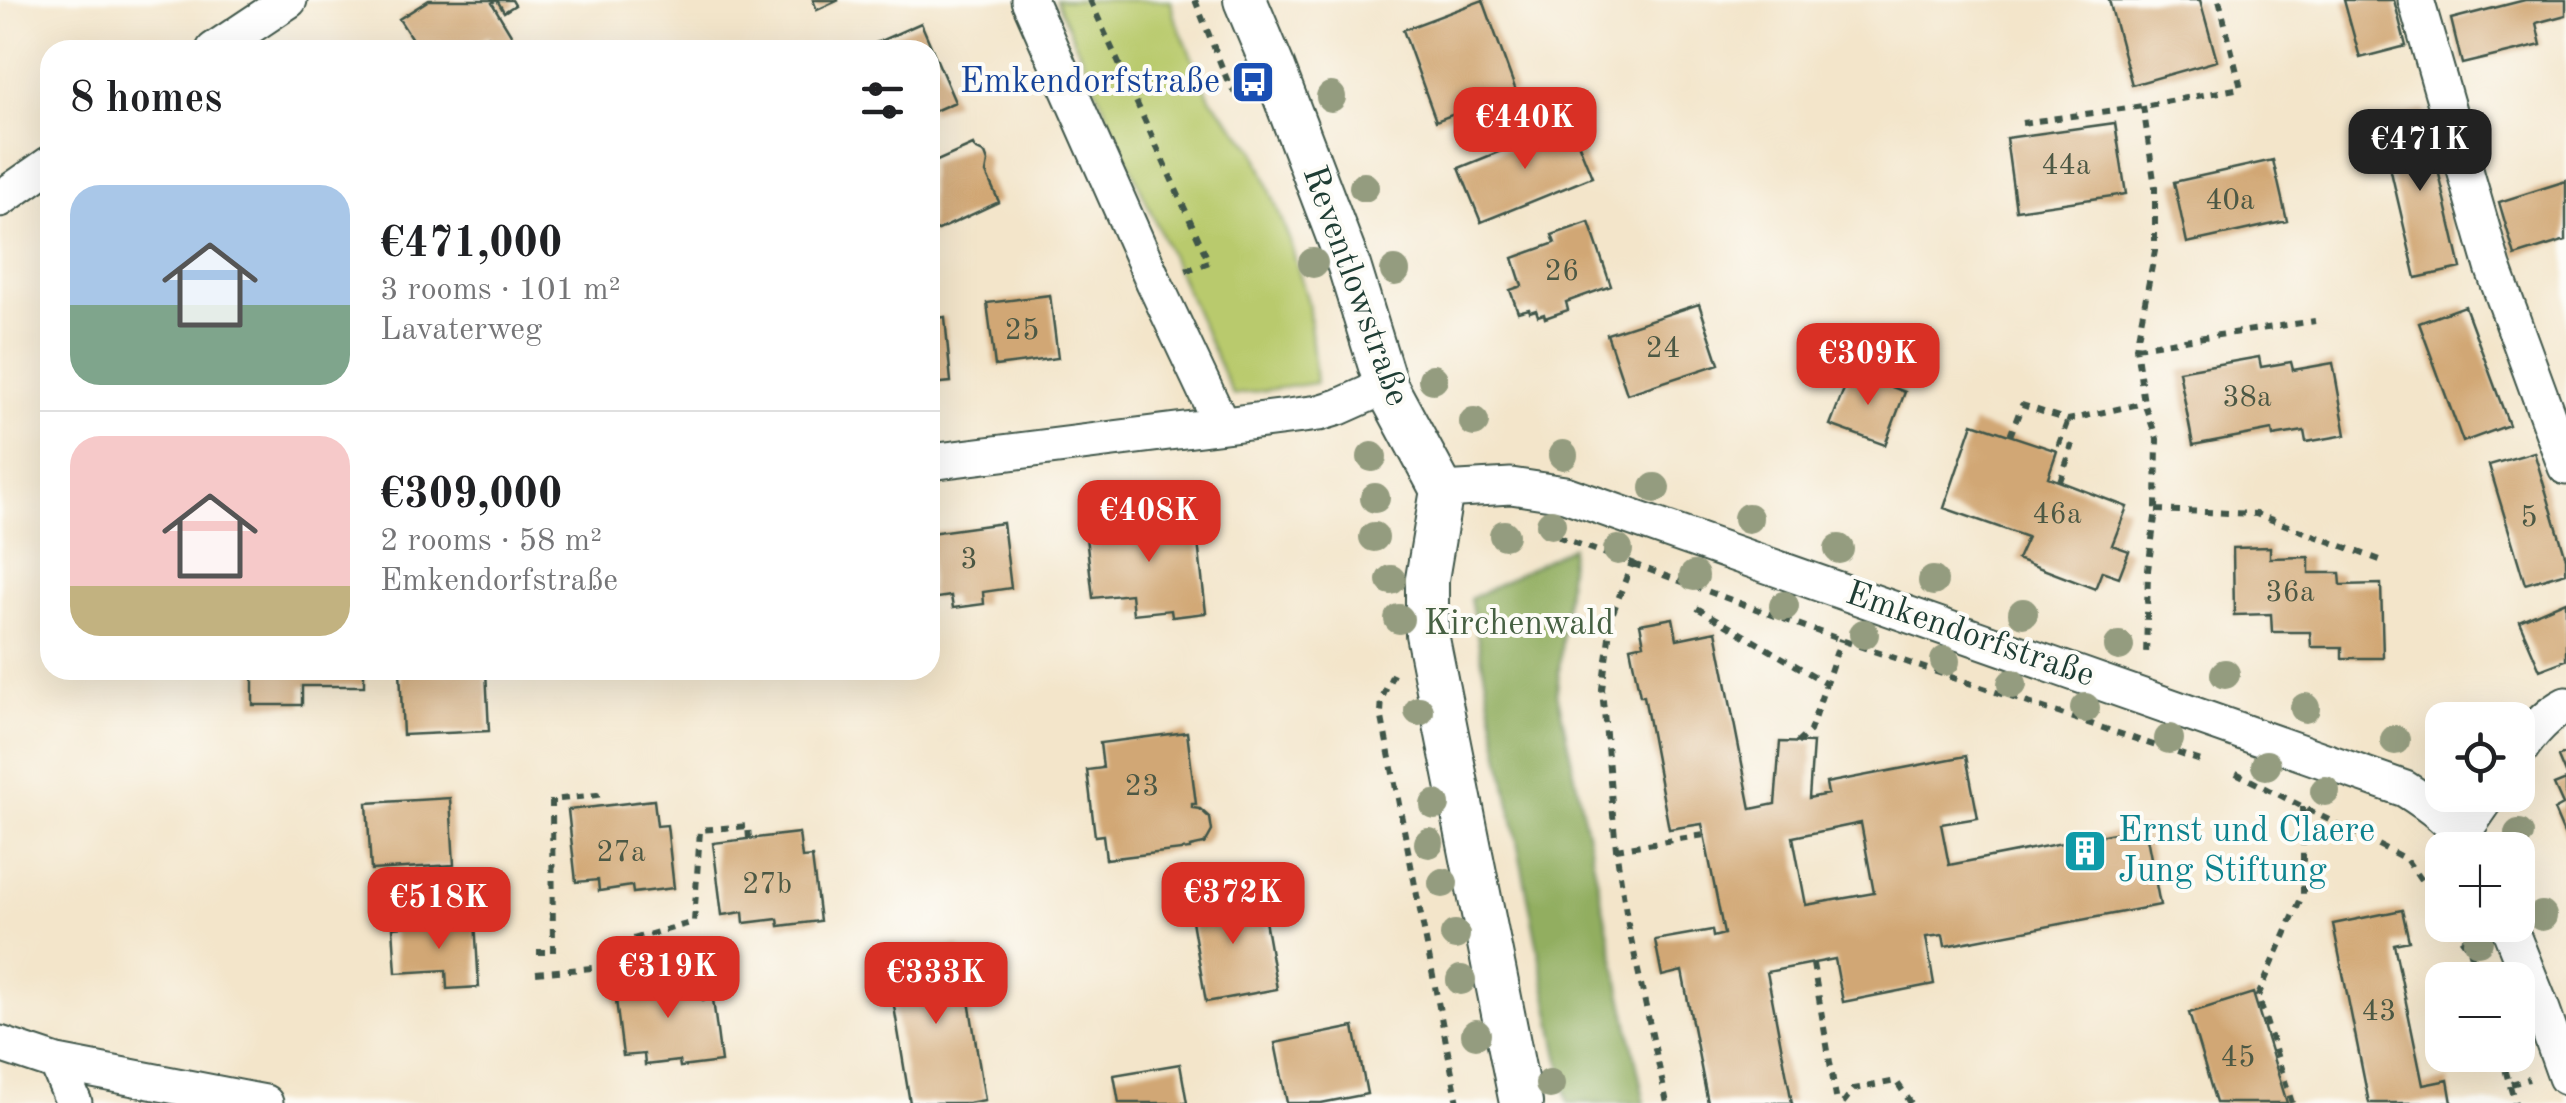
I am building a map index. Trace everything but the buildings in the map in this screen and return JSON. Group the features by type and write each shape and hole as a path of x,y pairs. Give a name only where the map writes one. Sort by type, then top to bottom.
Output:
{"street":[{"path":"260,37 289,0"},
{"path":"1029,0 1221,424"},
{"name":"Reventlowstraße","path":"1245,0 1349,266 1386,386 1442,490"},
{"path":"2416,0 2493,266 2566,467"},
{"path":"0,199 40,171"},
{"path":"940,461 1318,412 1339,408 1386,386"},
{"name":"Emkendorfstraße","path":"1442,490 1511,486 1565,494 2406,789 2436,808 2458,832"},
{"path":"1442,490 1427,579 1427,634 1520,1103"},
{"path":"2535,730 2566,704"},
{"path":"2515,942 2566,1078"},
{"path":"0,1044 57,1063 265,1103"},
{"path":"57,1063 74,1103"}],"path":[{"path":"1090,0 1209,262 1154,282"},
{"path":"2022,123 2242,88 2220,0"},
{"path":"2142,106 2155,187 2154,251 2136,346 2144,403 2157,438 2145,697"},
{"path":"2136,346 2315,322"},
{"path":"2010,436 2022,405 2068,420 2144,403"},
{"path":"2060,481 2072,447 2059,444 2068,420"},
{"path":"2156,510 2256,514 2380,560"},
{"path":"1645,521 1612,615 1602,689 1616,849 1628,925 1667,1103"},
{"path":"1536,528 1841,640 2216,766"},
{"path":"1797,743 1810,731 1856,595"},
{"path":"1697,608 1826,684"},
{"path":"1397,669 1388,681 1380,713 1458,1103"},
{"path":"2233,771 2406,859 2425,886"},
{"path":"537,952 552,952 552,800 597,795 598,806"},
{"path":"2292,1103 2258,996 2303,894 2303,807"},
{"path":"604,967 608,946 694,922 700,830 748,826 748,839"},
{"path":"1616,849 1704,835"},
{"path":"536,973 636,964 638,982"},
{"path":"1813,964 1840,1103"},
{"path":"2510,1072 2515,1083 2515,1103"},
{"path":"1840,1103 1854,1089 1896,1082 1911,1103"}],"green space":[{"path":"1056,0 1171,0 1173,14 1210,98 1254,149 1289,239 1308,302 1316,383 1233,395"},
{"name":"Kirchenwald","path":"1571,547 1557,692 1645,1103 1568,1103 1470,599"}],"place":[{"name":"Emkendorfstraße","path":"1253,82"},
{"name":"Ernst und Claere Jung Stiftung","path":"2085,851"}]}
